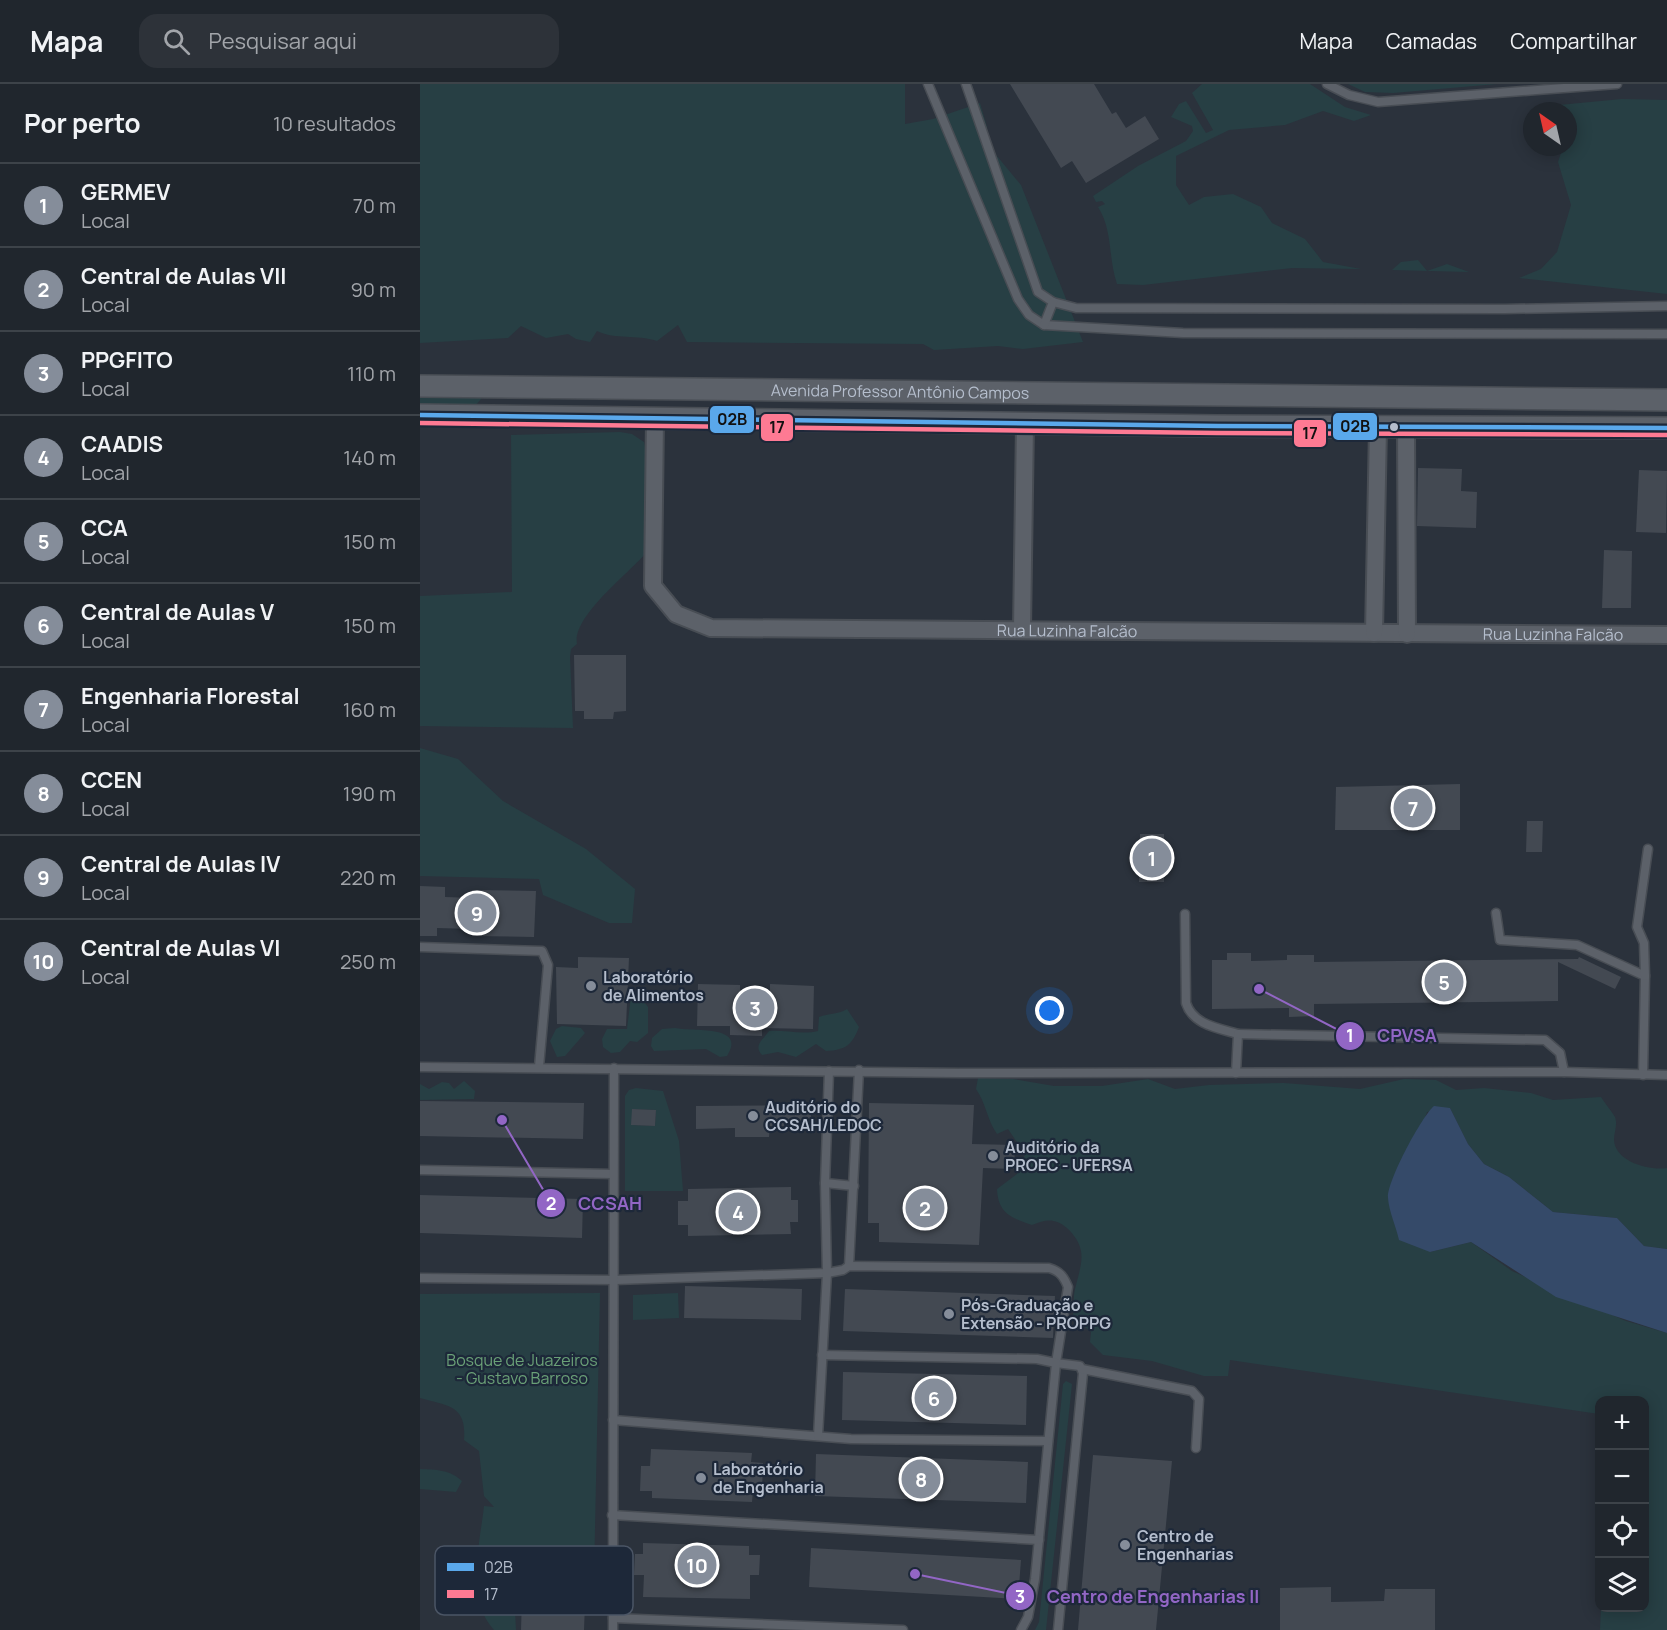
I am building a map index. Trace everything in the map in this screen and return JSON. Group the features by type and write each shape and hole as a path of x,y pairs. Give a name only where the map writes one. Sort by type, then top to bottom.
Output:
{"street":[{"name":"Avenida Professor Antônio Campos","path":"420,386 1667,400"},
{"path":"566,417 570,388"},
{"path":"614,418 616,389"},
{"path":"1218,426 1221,396"},
{"path":"1263,397 1264,426"},
{"name":"Avenida Professor Antônio Campos","path":"420,415 1406,428 1667,428"},
{"name":"Rua Luzinha Falcão","path":"655,418 653,586 676,614 711,628 1667,635"},
{"path":"1022,629 1025,423"},
{"path":"1374,633 1378,427"},
{"path":"1406,428 1407,634"}],"lane":[{"path":"928,84 1018,299 1029,315 1044,325 1183,333 1667,334"},
{"path":"966,84 1038,292 1053,302 1076,308 1505,309 1667,306"},
{"path":"1327,84 1349,95 1378,102 1617,84"},
{"path":"1044,325 1053,302"},
{"path":"1643,1075 1644,943 1637,927 1648,849"},
{"path":"1496,913 1500,940 1577,945 1645,976"},
{"path":"1185,914 1186,1003 1189,1013 1199,1021 1238,1034 1545,1040 1560,1053 1564,1072"},
{"path":"420,947 542,951 548,965 539,1066"},
{"path":"1236,1073 1238,1034"},
{"path":"420,1067 539,1066 959,1073 1564,1072 1667,1075"},
{"path":"612,1546 614,1068"},
{"path":"818,1436 827,1273 825,1183 829,1071"},
{"path":"849,1266 859,1071"},
{"path":"420,1170 613,1174"},
{"path":"825,1183 854,1186"},
{"path":"420,1278 615,1280 827,1273 843,1270 849,1266 1049,1268 1057,1270 1064,1277 1068,1287 1056,1363 1039,1540 1029,1617 1021,1630"},
{"path":"822,1355 1037,1359 1192,1391 1199,1399 1196,1448"},
{"path":"1058,1630 1082,1369"},
{"path":"613,1420 818,1436 1048,1441"},
{"path":"612,1515 1039,1540"},
{"path":"613,1615 613,1630"},
{"path":"613,1618 903,1630"}],"green space":[{"path":"420,84 905,84 905,124 933,119 980,103 987,127 987,144 1021,185 1083,342 1023,349 998,346 934,350 923,344 687,342 678,325 657,341 604,334 597,331 590,342 576,339 568,334 546,338 521,326 508,338 420,343"},
{"path":"1202,84 1310,84 1345,107 1371,115 1354,121 1323,111 1285,125 1229,130 1176,156 1176,185 1189,205 1204,197 1233,194 1261,207 1272,223 1305,239 1323,262 1361,269 1292,268 1143,285 1117,284 1106,225 1098,207 1105,204 1102,201 1096,202 1093,196 1138,166 1186,141 1193,131 1192,126 1171,117 1179,104 1186,101 1206,133 1213,130 1192,93"},
{"path":"1348,84 1497,84 1393,93 1365,92"},
{"path":"1622,99 1667,100 1667,294 1519,278 1541,269 1557,252 1571,205 1558,162 1560,156 1577,156 1577,103"},
{"path":"1418,260 1427,271 1392,270 1401,262"},
{"path":"1447,264 1469,272 1427,271"},
{"path":"420,394 480,395 481,399 475,406 420,405"},
{"path":"620,432 632,434 644,442 646,451 645,554 592,609 578,633 577,644 571,649 573,728 420,726 420,596 512,592 511,435"},
{"path":"420,748 458,759 503,801 586,849 635,889 632,923 609,923 543,895 539,879 420,876"},
{"path":"636,992 648,1007 648,1033 637,1042 630,1041 620,1052 611,1053 603,1047 602,1039 607,1029 627,1029 631,996"},
{"path":"847,1009 859,1027 851,1042 843,1048 826,1051 816,1044 796,1057 778,1052 762,1055 759,1051 760,1043 769,1031 806,1033 818,1031 819,1017"},
{"path":"562,1026 581,1028 585,1033 565,1056 557,1057 550,1041 556,1029"},
{"path":"675,1028 724,1034 730,1039 731,1046 727,1056 720,1057 706,1049 654,1051 651,1046 652,1038 662,1029"},
{"path":"978,1078 1013,1079 1054,1086 1102,1086 1148,1079 1175,1089 1209,1085 1284,1083 1360,1089 1404,1079 1436,1080 1456,1090 1484,1088 1531,1093 1553,1100 1601,1097 1616,1120 1614,1140 1620,1154 1643,1166 1667,1168 1667,1249 1644,1246 1617,1218 1553,1212 1509,1177 1484,1164 1468,1144 1450,1108 1427,1112 1424,1121 1430,1252 1471,1242 1512,1271 1626,1321 1667,1333 1667,1630 1600,1630 1601,1612 1649,1612 1649,1396 1595,1396 1595,1413 1230,1360 1228,1376 1204,1376 1152,1361 1103,1355 1090,1342 1091,1332 1073,1317 1074,1292 1082,1257 1074,1236 1063,1225 1054,1221 1032,1225 1018,1220 1007,1213 1000,1204 997,1189 1017,1174 1025,1154 1008,1129 997,1134 976,1089"},
{"path":"464,1081 475,1091 474,1099 420,1100 420,1084 429,1089 442,1082 449,1083 454,1089"},
{"path":"636,1088 663,1091 679,1141 683,1191 625,1191 625,1096 629,1090","holes":["632,1109 656,1110 655,1126 632,1125"]},
{"name":"Bosque de Juazeiros - Gustavo Barroso","path":"600,1293 595,1546 479,1546 484,1506 494,1507 484,1496 479,1451 464,1440 464,1428 459,1413 447,1406 420,1398 420,1294"},
{"path":"678,1293 679,1318 633,1320 633,1295"},
{"path":"1066,1381 1072,1384 1046,1630 1035,1630 1039,1622 1063,1384"},
{"path":"420,1469 447,1472 462,1481 456,1492 420,1489"},
{"name":"Bosque de Juazeiros - Gustavo Barroso","path":"484,1615 515,1615 516,1630 494,1630"}],"water":[{"path":"1434,1106 1450,1108 1468,1144 1484,1164 1509,1177 1553,1212 1617,1218 1644,1246 1667,1249 1667,1333 1556,1297 1471,1242 1430,1252 1399,1240 1391,1214 1389,1190 1406,1149"}],"building":[{"path":"1010,84 1094,84 1112,114 1116,112 1126,128 1145,116 1159,139 1086,183 1072,161 1061,168"},
{"path":"1418,468 1462,469 1461,491 1477,492 1476,528 1417,526"},
{"path":"1639,470 1667,471 1666,533 1636,532"},
{"path":"1604,550 1632,551 1631,608 1602,608"},
{"path":"574,655 626,655 626,711 614,712 613,719 584,719 584,711 575,711"},
{"path":"1460,784 1460,830 1335,830 1336,787"},
{"path":"1527,821 1543,821 1542,852 1526,852"},
{"path":"1140,834 1164,834 1164,882 1139,882"},
{"path":"420,886 445,887 445,897 472,898 472,890 536,891 534,937 473,936 473,929 437,928 437,936 420,936"},
{"path":"1227,953 1251,953 1251,961 1287,960 1287,955 1314,955 1314,962 1578,959 1579,957 1621,977 1615,989 1558,962 1558,1001 1314,1004 1314,1016 1289,1017 1289,1008 1212,1009 1212,960 1227,960"},
{"name":"Laboratório de Alimentos","path":"578,957 629,958 626,1026 557,1024 556,967 578,968"},
{"path":"698,984 740,985 740,990 770,991 770,984 814,986 813,1029 762,1028 762,1036 730,1035 730,1026 697,1026"},
{"path":"420,1101 584,1103 583,1139 420,1136"},
{"path":"869,1103 974,1105 972,1144 1015,1145 1014,1169 983,1168 979,1245 879,1242 879,1223 868,1223"},
{"name":"Auditório do CCSAH/LEDOC","path":"811,1105 811,1126 770,1126 769,1137 735,1137 735,1128 696,1129 696,1106"},
{"path":"632,1109 656,1110 655,1126 631,1125"},
{"path":"791,1187 791,1200 798,1200 798,1222 790,1222 791,1234 688,1236 688,1225 678,1225 678,1201 688,1201 688,1189"},
{"path":"420,1195 583,1199 582,1238 420,1233"},
{"path":"685,1286 802,1289 801,1320 684,1318"},
{"name":"Pós-Graduação e Extensão - PROPPG","path":"845,1289 1055,1296 1053,1338 843,1331"},
{"path":"843,1372 1027,1376 1026,1425 842,1420"},
{"name":"Laboratório de Engenharia","path":"651,1449 752,1453 751,1462 763,1463 762,1491 753,1491 752,1502 652,1498 652,1491 640,1491 641,1466 650,1466"},
{"path":"816,1454 1028,1462 1026,1503 815,1496"},
{"name":"Centro de Engenharias","path":"1093,1455 1172,1461 1156,1630 1078,1630"},
{"path":"643,1543 749,1546 749,1555 760,1555 759,1575 750,1575 750,1599 643,1597 644,1575 634,1575 635,1554 643,1554"},
{"path":"811,1548 1021,1560 1018,1599 809,1587"},
{"path":"1331,1587 1331,1602 1384,1601 1385,1589 1435,1589 1435,1630 1280,1630 1280,1588"},
{"path":"521,1615 585,1615 584,1630 521,1630"}],"transit line":[{"name":"02B","path":"420,415 1218,426 1667,428"},
{"name":"17","path":"420,423 1218,433 1667,435"}],"place":[{"name":"Engenharia Florestal","path":"1413,808"},
{"name":"GERMEV","path":"1152,858"},
{"name":"Central de Aulas IV","path":"477,913"},
{"name":"CCA","path":"1444,982"},
{"name":"Laboratório de Alimentos","path":"591,986"},
{"name":"CPVSA","path":"1259,989"},
{"name":"PPGFITO","path":"755,1008"},
{"name":"Auditório do CCSAH/LEDOC","path":"753,1116"},
{"name":"CCSAH","path":"502,1120"},
{"name":"Auditório da PROEC - UFERSA","path":"993,1156"},
{"name":"Central de Aulas VII","path":"925,1208"},
{"name":"CAADIS","path":"738,1212"},
{"name":"Pós-Graduação e Extensão - PROPPG","path":"949,1314"},
{"name":"Central de Aulas V","path":"934,1398"},
{"name":"Laboratório de Engenharia","path":"701,1478"},
{"name":"CCEN","path":"921,1479"},
{"name":"Centro de Engenharias","path":"1125,1545"},
{"name":"Central de Aulas VI","path":"697,1565"},
{"name":"Centro de Engenharias II","path":"915,1574"}]}
